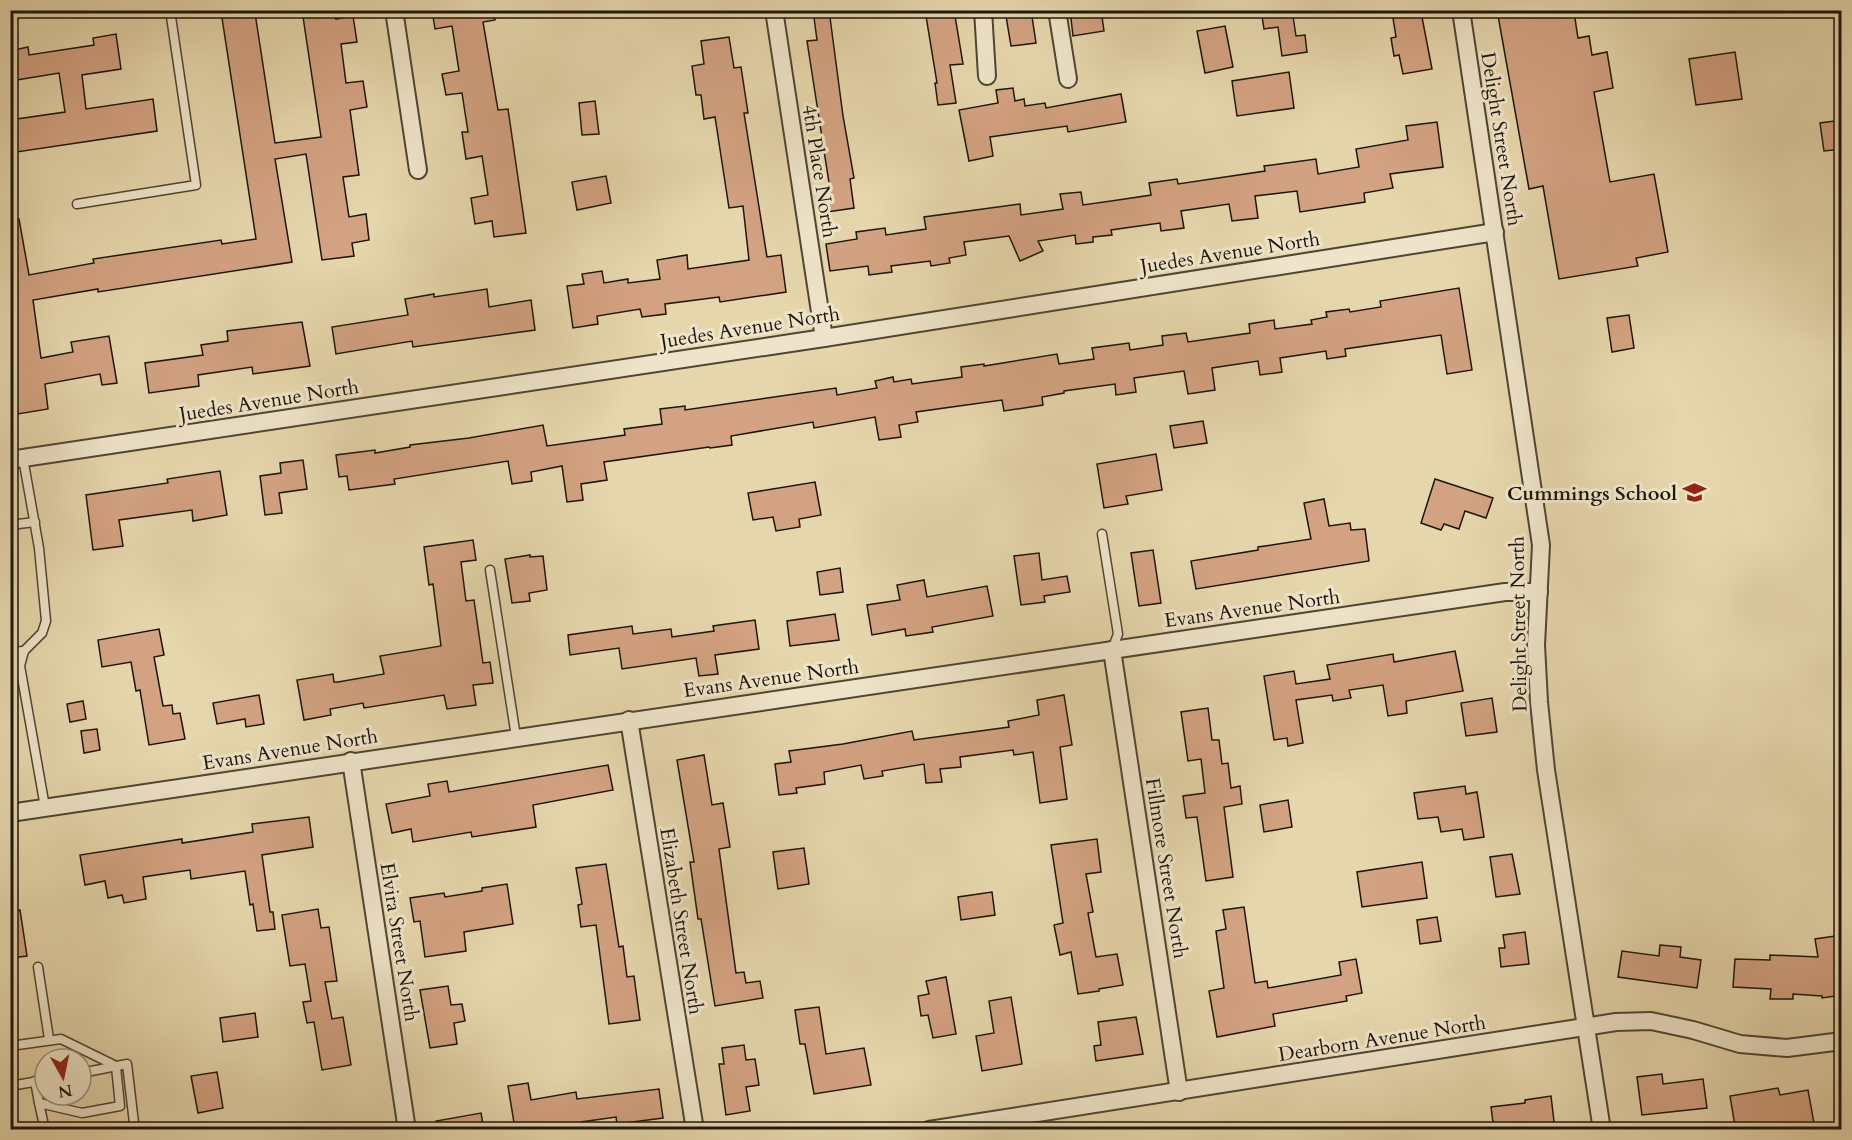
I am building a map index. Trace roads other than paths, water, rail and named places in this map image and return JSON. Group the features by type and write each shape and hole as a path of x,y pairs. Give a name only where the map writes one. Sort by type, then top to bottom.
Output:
{"street":[{"path":"394,10 418,170"},
{"name":"4th Place North","path":"774,10 824,338"},
{"path":"983,10 987,76"},
{"path":"1057,10 1068,79"},
{"name":"Delight Street North","path":"1461,10 1541,545 1536,645 1540,714 1546,770 1602,1130"},
{"name":"Juedes Avenue North","path":"17,459 824,338 1495,232"},
{"name":"Evans Avenue North","path":"10,813 1505,592 1539,592"},
{"name":"Fillmore Street North","path":"1112,650 1179,1092"},
{"name":"Elizabeth Street North","path":"629,720 695,1130"},
{"name":"Elvira Street North","path":"351,761 407,1130"},
{"name":"Dearborn Avenue North","path":"929,1130 1616,1022 1651,1021 1694,1030 1740,1044 1787,1048 1842,1041"}],"lane":[{"path":"77,204 196,185 170,10"},
{"path":"17,459 35,522 46,621 42,633 24,651 20,666 45,807"},
{"path":"10,525 35,522"},
{"path":"1102,534 1118,634 1112,650"},
{"path":"490,570 516,737"},
{"path":"10,652 24,651"},
{"path":"38,968 48,1039"},
{"path":"10,1046 61,1039 116,1066"},
{"path":"93,1071 127,1064 134,1123 130,1130"},
{"path":"56,1107 82,1113 120,1106 116,1066"},
{"path":"10,1086 33,1082"},
{"path":"40,1107 44,1127"}],"place":[{"name":"Cummings School","path":"1695,493"}]}
